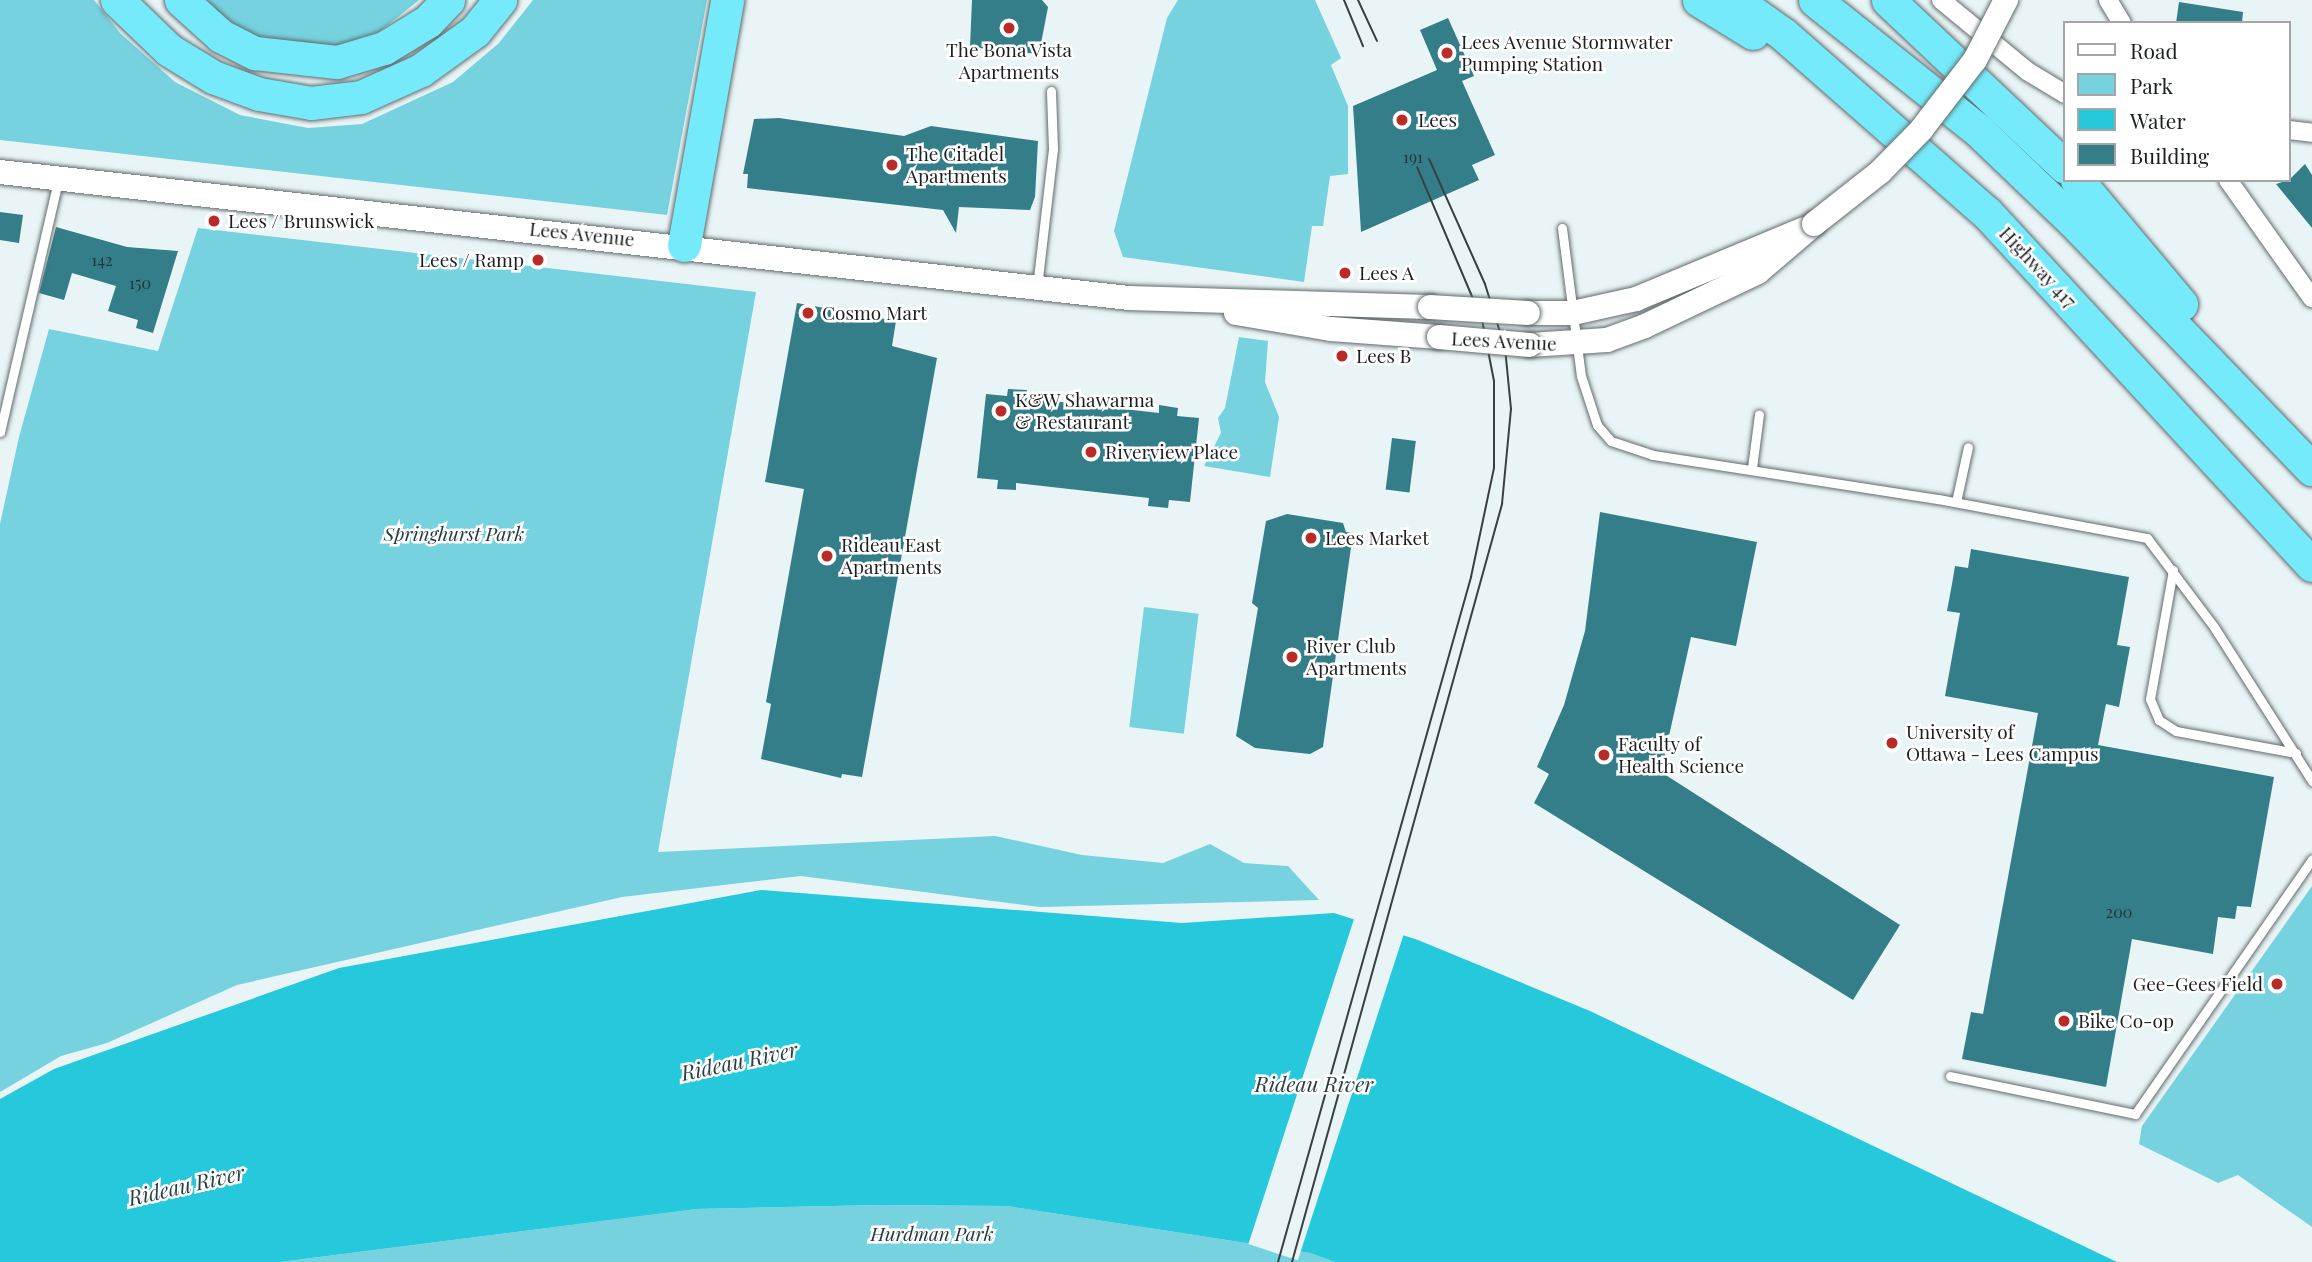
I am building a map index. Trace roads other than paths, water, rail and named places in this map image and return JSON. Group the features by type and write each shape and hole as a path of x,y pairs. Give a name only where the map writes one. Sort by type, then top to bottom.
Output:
{"highway":[{"path":"117,0 169,50 213,77 259,94 311,103 361,97 421,69 475,31 500,0"},
{"path":"181,0 221,36 255,53 337,62 384,48 428,21 448,0"},
{"path":"684,245 727,0"},
{"path":"1699,0 1859,99"},
{"name":"Highway 417","path":"1735,0 1859,99 1987,213 2312,565"},
{"path":"1815,0 1978,130 2282,433"},
{"path":"1888,0 2064,166"},
{"path":"2079,182 2122,229 2312,469"}],"main road":[{"name":"Lees Avenue","path":"0,172 60,176 1163,300 1331,329 1530,345 1576,344 1616,338 1714,296 1785,255 1814,224 1880,172 1921,130 1975,60 2006,0"},
{"name":"Lees Avenue","path":"1163,300 1573,313 1668,288 1814,224"}],"street":[{"path":"1941,0 2027,71 2064,93"},
{"path":"2108,0 2121,21"},
{"path":"2291,130 2312,133"},
{"path":"2229,182 2312,298"}],"lane":[{"path":"1037,287 1053,149 1051,90"},
{"path":"0,432 60,176"},
{"path":"1562,228 1576,344 1597,425 1611,441 1631,451 1956,502 2147,538 2173,570 2312,781"},
{"path":"1752,468 1759,414"},
{"path":"1956,502 1968,447"},
{"path":"2173,570 2150,699 2159,720 2176,731 2295,753"},
{"path":"1950,1076 2135,1114 2312,859"}],"water":[{"name":"Rideau River","path":"761,890 1182,923 1334,913 1418,940 1590,1011 2117,1262 1335,1262 1310,1253 1007,1206 879,1205 697,1209 280,1262 0,1262 0,1099 54,1069 339,968"}],"tram line":[{"path":"1344,0 1363,46"},
{"path":"1358,0 1377,41"},
{"path":"1292,1262 1502,504 1511,409 1505,348 1485,284 1429,159"},
{"path":"1278,1262 1471,577 1494,468 1494,381 1482,320 1417,167"}],"place":[{"name":"The Bona Vista Apartments","path":"1009,28"},
{"name":"Lees Avenue Stormwater Pumping Station","path":"1447,53"},
{"name":"Lees","path":"1402,120"},
{"name":"The Citadel Apartments","path":"892,165"},
{"name":"Lees / Brunswick","path":"214,221"},
{"name":"Lees / Ramp","path":"538,260"},
{"name":"Lees A","path":"1345,273"},
{"name":"Cosmo Mart","path":"808,313"},
{"name":"Lees B","path":"1342,356"},
{"name":"K&W Shawarma & Restaurant","path":"1001,411"},
{"name":"Riverview Place","path":"1091,452"},
{"name":"Lees Market","path":"1311,538"},
{"name":"Rideau East Apartments","path":"827,556"},
{"name":"River Club Apartments","path":"1292,657"},
{"name":"University of Ottawa - Lees Campus","path":"1892,743"},
{"name":"Faculty of Health Science","path":"1604,755"},
{"name":"Gee-Gees Field","path":"2277,984"},
{"name":"Bike Co-op","path":"2064,1021"}],"park label":[{"name":"Springhurst Park","path":"454,534"},
{"name":"Hurdman Park","path":"932,1234"}]}
